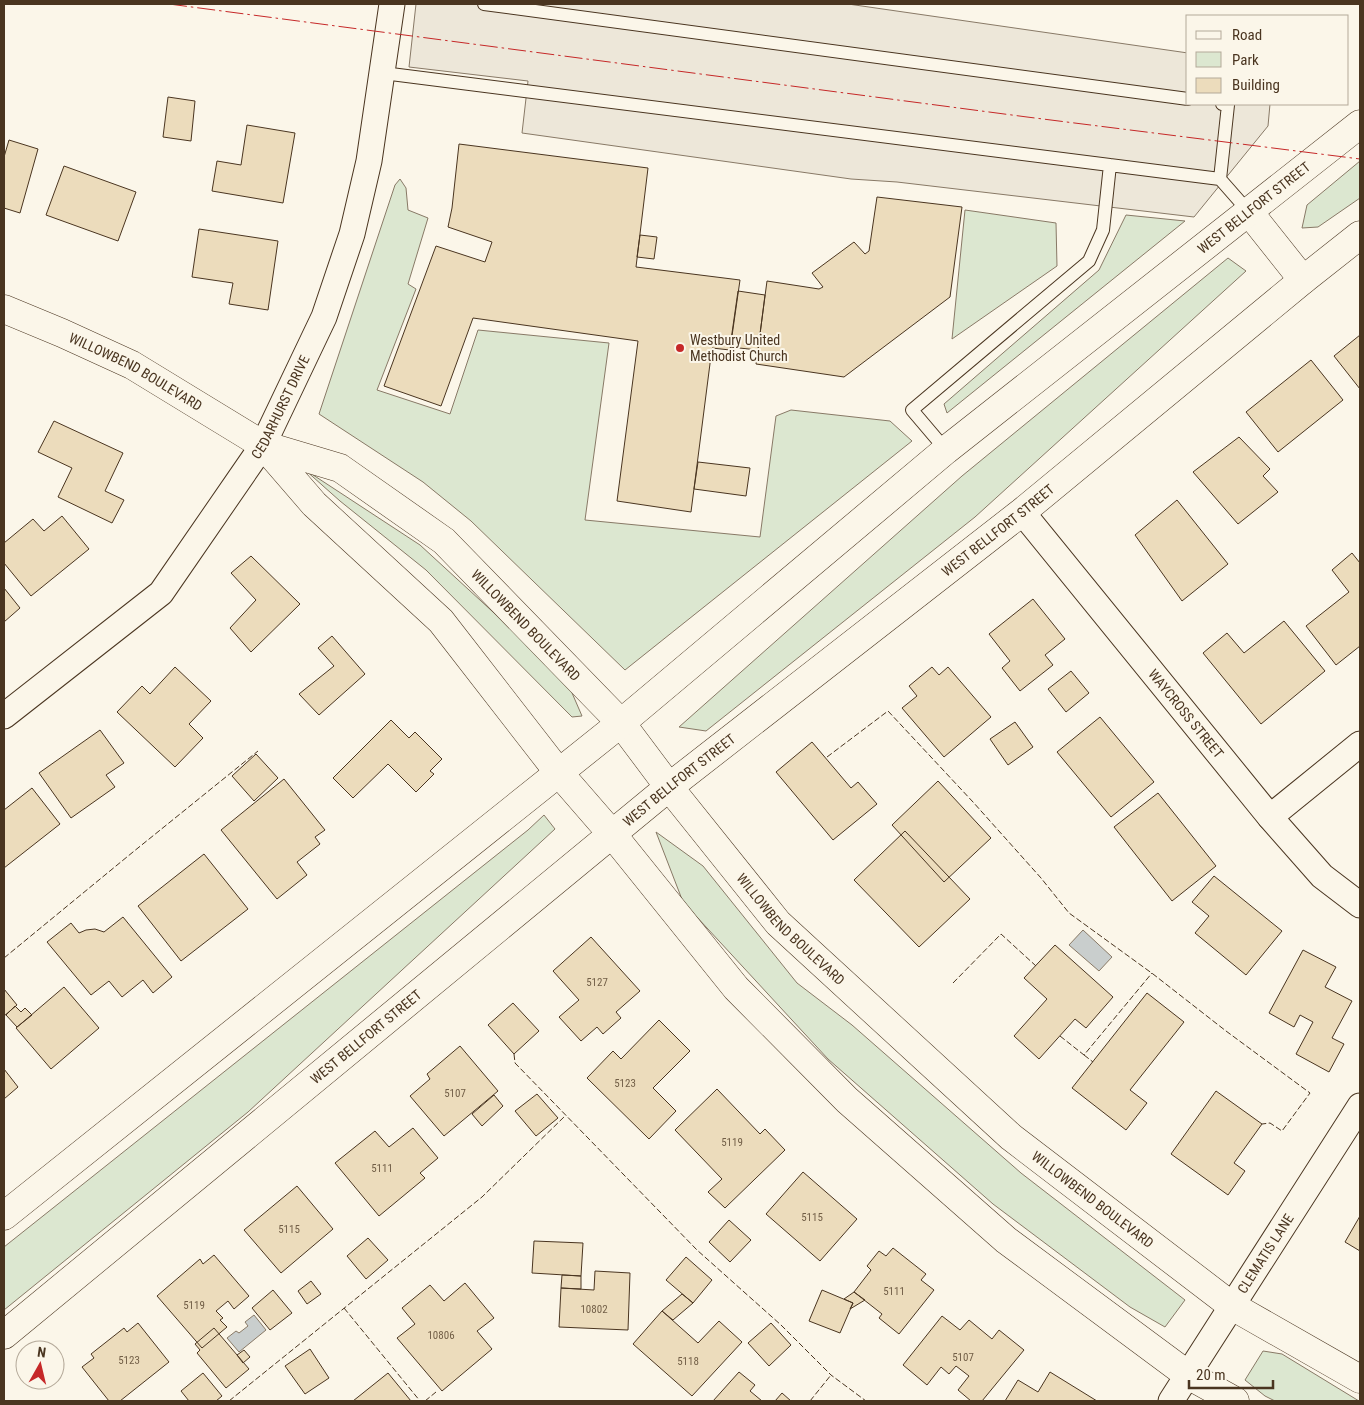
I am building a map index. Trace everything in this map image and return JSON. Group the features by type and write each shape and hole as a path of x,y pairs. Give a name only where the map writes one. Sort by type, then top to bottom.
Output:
{"main road":[{"name":"WEST BELLFORT STREET","path":"4,1216 621,723 946,450 1360,124"},
{"path":"1249,212 1303,280"},
{"name":"WEST BELLFORT STREET","path":"4,1335 669,787 1022,512 1360,235"},
{"name":"WILLOWBEND BOULEVARD","path":"4,310 62,333 132,365 263,445 340,468 444,541 621,723 669,787 778,924 1011,1137 1232,1306 1360,1379"},
{"name":"WILLOWBEND BOULEVARD","path":"263,445 314,504 441,621 559,772 612,834 736,988 847,1100 1006,1240 1188,1375 1235,1401"}],"street":[{"name":"CEDARHURST DRIVE","path":"4,716 161,593 263,445 324,317 352,234 369,162 392,4"},
{"name":"WAYCROSS STREET","path":"1022,512 1270,817 1322,876 1360,905"},
{"path":"1270,817 1360,744"},
{"name":"CLEMATIS LANE","path":"1171,1401 1360,1106"}],"lane":[{"path":"484,4 1186,99"},
{"path":"383,73 1220,179 1249,212"},
{"path":"1220,179 1228,105"},
{"path":"946,450 912,410 1088,261 1103,230 1110,165"}],"green space":[{"path":"1360,161 1360,198 1318,227 1302,228 1307,205"},
{"path":"400,179 406,188 408,210 428,218 408,284 416,289 377,390 450,414 478,330 609,343 585,520 760,537 776,416 791,410 890,421 912,441 625,670 471,521 423,482 319,414 395,185"},
{"path":"965,210 1056,223 1057,266 952,339"},
{"path":"1126,215 1185,221 947,413 944,404 1099,270"},
{"path":"1228,258 1246,271 975,517 706,731 679,727 962,476"},
{"path":"304,469 420,545 566,679 582,716 572,717 426,570 340,501"},
{"path":"544,815 555,829 248,1112 4,1310 4,1247 528,830"},
{"path":"656,832 703,866 797,983 852,1025 1021,1173 1185,1300 1165,1327 1130,1307 993,1204 828,1059 683,902"},
{"path":"1263,1351 1282,1354 1359,1401 1275,1401 1265,1396 1245,1380"}],"shaded area":[{"path":"416,4 848,4 1186,53 1186,105 1270,105 1268,126 1194,217 897,182 851,179 522,133 528,81 409,67"},
{"path":"1083,930 1112,957 1099,971 1069,945"},
{"path":"254,1315 266,1330 239,1352 227,1338 236,1331 239,1333 248,1326 245,1322"}],"building":[{"path":"168,97 195,101 191,141 163,137"},
{"path":"247,125 295,133 283,203 212,191 217,161 241,165"},
{"path":"9,140 38,149 20,213 4,208 4,157"},
{"path":"459,144 648,168 636,267 740,280 730,350 712,348 691,512 617,501 638,341 473,318 441,406 384,386 436,246 485,262 492,242 448,227"},
{"path":"64,166 136,192 118,241 46,215"},
{"path":"877,197 962,207 950,297 844,377 756,364 767,281 819,289 823,287 812,273 854,242 865,254 869,251"},
{"path":"199,229 278,241 268,310 229,304 233,283 192,277"},
{"path":"640,235 657,237 654,259 637,257"},
{"path":"738,291 765,295 758,350 730,347"},
{"path":"1360,335 1360,389 1334,356"},
{"path":"1311,360 1343,400 1278,452 1246,412"},
{"path":"54,421 123,453 105,491 124,500 112,523 58,497 72,468 38,452"},
{"path":"1239,437 1270,469 1263,476 1278,492 1238,524 1193,472"},
{"path":"698,462 750,468 746,496 694,489"},
{"path":"1177,500 1228,564 1182,601 1135,535"},
{"path":"62,516 89,549 31,596 4,563 4,543 33,519 44,531"},
{"path":"1352,553 1360,563 1360,646 1336,665 1306,626 1349,592 1332,570"},
{"path":"251,556 300,604 251,652 230,628 256,600 231,573"},
{"path":"4,588 20,608 4,622"},
{"path":"1033,599 1065,639 1045,655 1053,665 1020,691 1002,668 1010,661 989,634"},
{"path":"1284,621 1325,671 1261,724 1203,653 1227,633 1244,653"},
{"path":"332,636 365,674 319,715 299,694 334,666 318,648"},
{"path":"175,667 211,701 189,724 203,738 175,767 117,712 142,686 150,694"},
{"path":"932,667 939,675 948,667 991,717 944,757 902,708 917,696 909,686"},
{"path":"1071,671 1089,693 1066,712 1048,689"},
{"path":"1100,717 1154,782 1111,817 1057,752"},
{"path":"391,720 409,738 415,732 442,759 430,771 434,774 416,792 388,764 353,798 333,778"},
{"path":"1015,722 1033,747 1008,765 990,739"},
{"path":"100,730 124,763 106,775 115,787 71,818 39,773"},
{"path":"812,742 851,788 858,782 877,804 833,840 776,772"},
{"path":"256,754 278,778 254,801 232,776"},
{"path":"284,779 325,830 315,837 320,844 297,862 307,875 277,899 221,830"},
{"path":"938,781 991,838 944,882 892,825"},
{"path":"32,788 60,824 4,868 4,810"},
{"path":"1158,793 1216,866 1172,901 1114,827"},
{"path":"905,831 970,899 919,947 854,880"},
{"path":"204,854 248,909 181,961 138,906"},
{"path":"1214,876 1282,931 1246,975 1195,933 1209,916 1192,902"},
{"path":"123,917 172,977 153,993 143,980 122,997 109,981 91,995 47,942 71,923 79,933 95,929 104,932"},
{"path":"591,937 640,991 616,1012 621,1018 603,1034 597,1027 581,1041 559,1017 579,1000 553,971"},
{"path":"1055,945 1113,997 1086,1028 1075,1019 1039,1059 1014,1036 1047,999 1024,978"},
{"path":"1303,950 1336,967 1325,987 1352,1001 1332,1038 1344,1044 1329,1072 1296,1054 1313,1022 1300,1015 1294,1027 1269,1013"},
{"path":"64,987 99,1028 51,1069 16,1028"},
{"path":"4,989 17,1005 4,1016"},
{"path":"1147,993 1184,1022 1130,1090 1147,1103 1126,1130 1072,1088"},
{"path":"513,1003 539,1031 514,1054 488,1025"},
{"path":"15,1006 21,1012 25,1008 32,1015 17,1027 6,1015"},
{"path":"659,1020 690,1051 653,1088 676,1111 649,1139 587,1078 613,1051 621,1059"},
{"path":"460,1046 498,1091 444,1136 410,1096 430,1079 427,1074"},
{"path":"4,1069 18,1087 4,1099"},
{"path":"717,1089 760,1134 765,1129 785,1150 725,1208 708,1192 722,1179 675,1130"},
{"path":"1216,1091 1262,1124 1234,1163 1245,1171 1228,1195 1171,1154"},
{"path":"537,1094 558,1118 536,1136 515,1111"},
{"path":"494,1095 503,1106 482,1126 472,1114"},
{"path":"413,1128 438,1158 420,1173 425,1178 379,1216 335,1163 375,1131 389,1147"},
{"path":"803,1172 857,1219 820,1261 766,1214"},
{"path":"297,1186 333,1229 281,1273 244,1230"},
{"path":"1360,1216 1360,1251 1345,1242"},
{"path":"729,1220 751,1240 730,1262 709,1242"},
{"path":"368,1238 388,1260 366,1279 347,1256"},
{"path":"534,1241 583,1243 581,1276 532,1273"},
{"path":"893,1248 926,1274 921,1280 934,1290 899,1334 879,1318 882,1314 854,1292 871,1270 867,1266 879,1251 886,1256"},
{"path":"214,1255 249,1296 234,1309 228,1301 216,1311 223,1318 220,1320 227,1327 202,1348 157,1296 200,1259 203,1264"},
{"path":"686,1257 712,1280 693,1303 666,1280"},
{"path":"595,1271 630,1273 628,1330 559,1327 561,1288 594,1290"},
{"path":"562,1275 581,1276 581,1289 561,1288"},
{"path":"311,1281 321,1294 307,1304 298,1291"},
{"path":"465,1283 494,1318 477,1331 492,1349 442,1391 397,1338 415,1324 402,1308 430,1285 444,1301"},
{"path":"273,1290 292,1313 270,1330 252,1308"},
{"path":"822,1290 853,1303 840,1333 809,1321"},
{"path":"854,1292 865,1300 850,1309 853,1303 844,1299"},
{"path":"682,1294 693,1303 673,1320 662,1311"},
{"path":"662,1311 698,1343 719,1321 742,1342 692,1396 633,1344"},
{"path":"942,1316 960,1330 969,1320 992,1339 999,1330 1024,1350 982,1401 971,1401 958,1390 969,1376 956,1366 949,1374 941,1367 927,1385 903,1365"},
{"path":"138,1323 169,1362 120,1401 109,1401 82,1367 94,1358 91,1354 124,1328 127,1332"},
{"path":"771,1323 791,1345 769,1366 748,1343"},
{"path":"214,1328 249,1369 226,1388 197,1353 200,1350 195,1344"},
{"path":"310,1349 329,1378 305,1394 285,1366"},
{"path":"244,1350 250,1357 243,1363 237,1355"},
{"path":"739,1372 755,1385 750,1391 762,1401 713,1401"},
{"path":"1050,1372 1097,1401 1005,1401 1018,1380 1038,1392"},
{"path":"203,1373 222,1396 216,1401 189,1401 181,1391"},
{"path":"388,1373 411,1401 353,1401"},
{"path":"782,1393 791,1401 775,1401"}],"fence":[{"path":"827,757 888,711 973,802 1041,878 1069,913 1310,1093 1282,1131 1270,1123 1262,1124"},
{"path":"4,958 258,751"},
{"path":"953,983 1001,934 1036,966"},
{"path":"1060,1036 1084,1055 1152,973"},
{"path":"514,1054 515,1063 697,1250 781,1325 831,1375 866,1401"},
{"path":"1084,1055 1093,1062"},
{"path":"229,1401 482,1197 565,1116"},
{"path":"344,1308 420,1401"},
{"path":"810,1401 831,1375"},
{"path":"425,1401 436,1392"}],"power":[{"path":"169,4 1360,159"}],"place":[{"name":"Westbury United Methodist Church","path":"680,348"}]}
